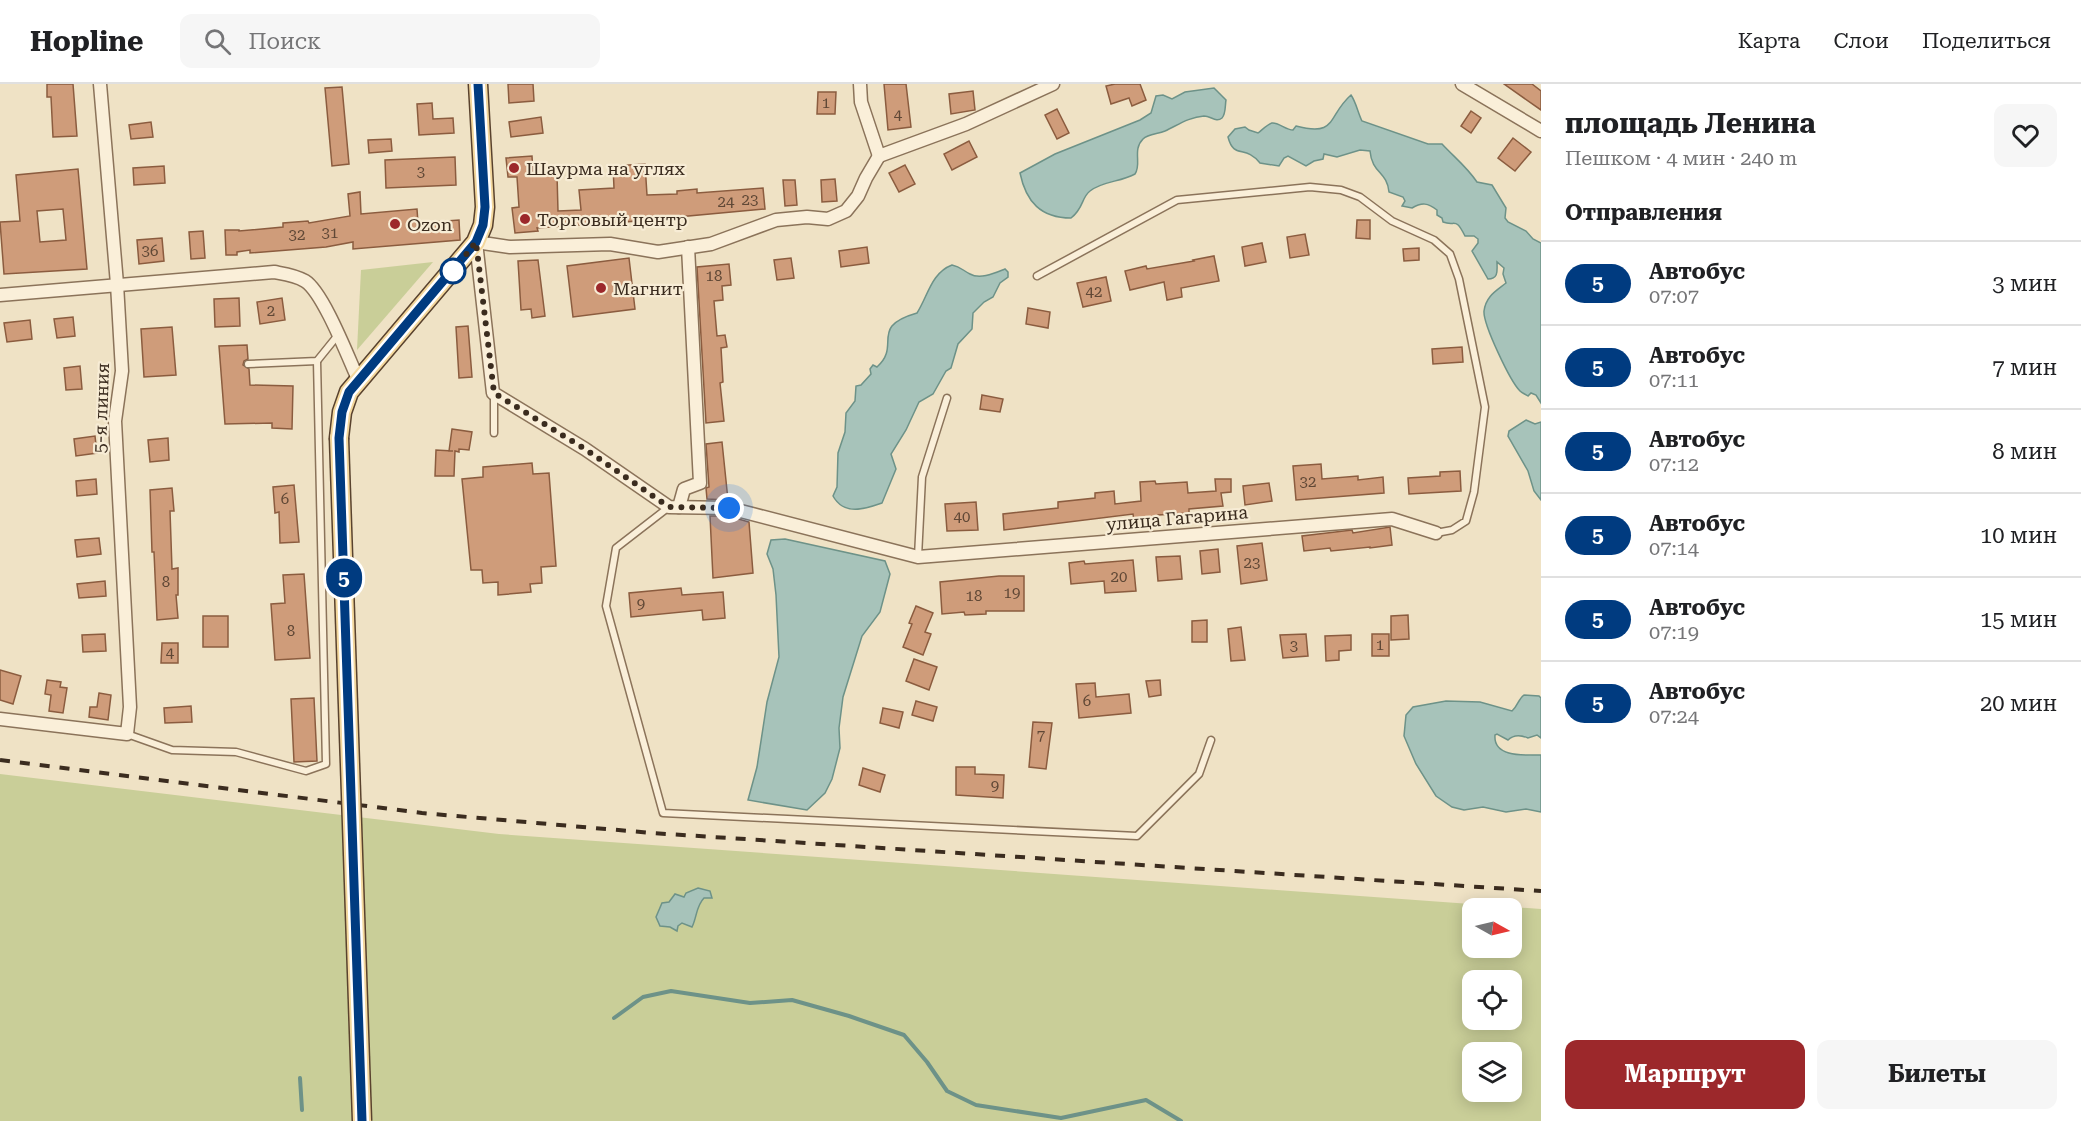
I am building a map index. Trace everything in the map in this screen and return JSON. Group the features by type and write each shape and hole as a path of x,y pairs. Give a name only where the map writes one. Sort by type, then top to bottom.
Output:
{"main road":[{"path":"362,1121 339,438 342,412 349,392 476,242 483,225 485,207 478,84"}],"street":[{"name":"5-я линия","path":"100,84 122,371 115,422 130,706 127,734"},
{"path":"860,84 861,102 879,156"},
{"path":"688,247 700,483 684,489 674,507 494,393 476,242 510,247 610,244 658,252 688,247 711,244 776,220 828,219 846,212 858,196 879,156 966,124 1053,84"},
{"path":"1462,84 1541,131"},
{"path":"0,295 274,272 292,275 308,282 321,298 358,379"},
{"name":"улица Гагарина","path":"674,507 729,508 918,557 1392,519 1436,533"},
{"path":"0,719 127,734"}],"lane":[{"path":"1037,276 1177,200 1310,187 1341,190 1360,197 1392,222 1434,240 1450,254 1459,279 1485,407 1474,492 1466,521 1452,531 1436,533"},
{"path":"127,734 172,750 236,752 306,771 326,764 317,361 338,335"},
{"path":"248,364 317,361"},
{"path":"494,393 494,433"},
{"path":"918,557 922,477 947,399"},
{"path":"674,507 616,548 606,606 663,813 1137,836 1199,774 1211,740"}],"green space":[{"path":"433,262 357,350 361,270"},
{"path":"0,774 499,834 1462,903 1462,958 1522,958 1522,908 1541,909 1541,1121 0,1121"}],"water":[{"path":"1214,88 1226,100 1222,118 1216,120 1204,116 1193,118 1145,137 1138,148 1138,166 1135,174 1100,185 1090,191 1071,218 1051,215 1043,211 1036,206 1026,192 1020,173 1055,154 1140,120 1151,113 1156,96 1163,95 1172,99 1185,92"},
{"path":"1351,95 1362,121 1428,144 1442,144 1477,182 1492,185 1506,208 1505,218 1508,222 1526,231 1533,239 1541,243 1541,403 1536,395 1531,393 1528,396 1521,392 1504,365 1492,339 1484,311 1489,298 1506,283 1504,268 1497,262 1496,276 1488,279 1472,251 1478,239 1474,236 1465,236 1455,223 1443,222 1442,218 1437,215 1437,210 1431,206 1422,204 1412,208 1402,206 1405,201 1403,197 1389,192 1388,185 1371,159 1370,151 1360,150 1337,157 1324,154 1323,159 1306,166 1288,156 1279,166 1260,163 1255,157 1233,148 1230,144 1228,137 1235,129 1245,127 1258,133 1272,123 1293,130 1296,126 1309,129 1326,127"},
{"path":"952,265 974,276 987,275 1005,269 1008,277 1000,283 993,297 973,313 972,329 958,344 951,368 946,371 933,394 919,402 906,430 891,454 896,469 882,503 862,509 849,509 833,496 837,487 838,453 845,432 846,413 855,401 856,386 861,385 871,374 870,369 873,365 877,367 884,359 889,330 902,318 917,313 939,273"},
{"path":"1526,420 1535,424 1541,422 1541,500 1534,491 1528,471 1508,436 1509,431"},
{"path":"785,539 885,561 890,574 880,612 862,636 843,697 839,728 840,748 832,779 825,793 807,810 748,800 757,767 767,702 779,657 773,569 767,554 771,540"},
{"path":"1524,695 1541,698 1541,738 1537,735 1528,738 1518,736 1508,740 1497,734 1495,735 1496,742 1499,748 1512,754 1541,755 1541,812 1526,809 1506,812 1483,807 1464,810 1452,807 1436,796 1416,764 1404,736 1406,715 1413,707 1446,701 1480,702 1512,711"},
{"path":"698,888 710,891 712,898 704,898 701,901 692,927 682,923 678,926 677,931 670,927 660,926 656,917 662,903 669,902 675,894 684,897 686,893"}],"building":[{"path":"47,84 73,84 77,136 53,137 51,97 47,97"},
{"path":"508,84 533,84 534,101 509,103"},
{"path":"884,84 906,84 911,127 888,130"},
{"path":"1140,84 1146,100 1132,106 1129,98 1111,104 1106,86"},
{"path":"1504,84 1532,84 1541,91 1541,110"},
{"path":"342,87 349,164 332,166 325,88"},
{"path":"973,91 975,110 951,114 949,94"},
{"path":"818,92 836,92 835,114 817,114"},
{"path":"432,103 433,119 453,118 454,133 419,135 417,104"},
{"path":"1057,109 1069,133 1057,139 1045,115"},
{"path":"1471,111 1481,118 1471,133 1461,126"},
{"path":"541,117 543,133 511,137 509,122"},
{"path":"151,122 153,137 131,139 129,125"},
{"path":"1513,138 1531,152 1515,171 1498,158"},
{"path":"391,139 392,151 369,153 368,140"},
{"path":"969,141 977,157 952,170 944,154"},
{"path":"532,156 533,175 557,174 558,211 581,210 579,190 614,188 613,166 645,164 647,195 677,194 677,191 697,189 697,193 763,188 765,209 667,219 537,228 538,231 515,233 512,208 519,207 517,177 508,177 506,158"},
{"path":"455,157 456,185 386,188 385,160"},
{"path":"905,165 915,184 899,192 889,173"},
{"path":"164,166 165,183 134,185 133,168"},
{"path":"78,169 87,269 4,274 0,222 20,221 16,175","holes":["63,209 66,240 40,242 37,211"]},
{"path":"835,179 837,201 822,202 821,180"},
{"path":"783,180 795,180 797,205 785,206"},
{"path":"360,192 361,214 417,209 418,223 459,220 460,240 353,249 353,242 326,247 250,253 250,250 237,252 237,255 226,255 225,230 283,227 283,223 308,221 309,223 350,216 348,194"},
{"path":"1357,220 1370,220 1370,239 1356,238"},
{"path":"203,231 205,258 191,259 189,232"},
{"path":"1305,234 1309,255 1290,258 1287,237"},
{"path":"162,238 164,261 139,264 137,240"},
{"path":"1262,243 1266,262 1245,266 1242,247"},
{"path":"867,247 869,263 841,267 839,251"},
{"path":"1419,248 1419,260 1404,261 1403,249"},
{"path":"1214,256 1219,281 1181,288 1182,297 1167,300 1164,282 1130,290 1125,271"},
{"name":"Магнит","path":"629,258 635,309 573,317 567,266"},
{"path":"791,258 794,278 777,280 774,260"},
{"path":"538,260 545,316 532,318 531,309 521,310 518,261"},
{"path":"729,264 731,285 722,286 723,300 714,301 717,336 725,335 727,347 721,348 723,382 720,383 724,421 706,423 697,267"},
{"path":"1106,277 1111,301 1083,307 1077,283"},
{"path":"239,298 240,326 215,327 214,299"},
{"path":"282,298 285,320 260,324 257,302"},
{"path":"1028,308 1050,312 1048,328 1026,324"},
{"path":"73,317 75,336 57,338 54,319"},
{"path":"30,320 32,339 7,342 4,323"},
{"path":"468,326 472,377 459,378 456,327"},
{"path":"172,327 176,375 144,377 141,329"},
{"path":"247,345 248,359 243,365 249,369 250,385 293,386 292,429 272,428 272,423 225,424 219,346"},
{"path":"1462,347 1463,362 1433,364 1432,349"},
{"path":"80,366 82,389 66,390 64,368"},
{"path":"982,395 1003,399 1000,412 980,409"},
{"path":"452,429 472,432 469,450 455,451 454,476 435,476 436,450 449,451"},
{"path":"95,436 97,453 76,456 74,439"},
{"path":"168,438 169,460 150,462 148,440"},
{"path":"722,442 728,500 707,499 706,488 709,487 706,444"},
{"path":"532,463 533,474 549,473 556,566 541,567 542,583 530,584 531,592 498,595 498,582 483,583 482,570 471,570 462,479 483,477 483,467"},
{"path":"1321,464 1322,479 1358,476 1358,480 1383,477 1384,493 1296,500 1293,466"},
{"path":"1460,471 1461,491 1409,494 1408,478 1440,476 1440,472"},
{"path":"96,479 97,494 77,496 76,481"},
{"path":"1215,479 1231,479 1231,492 1221,493 1223,506 1189,509 1189,513 1158,515 1158,517 1134,520 1133,514 1004,530 1003,514 1058,508 1058,502 1095,498 1095,493 1114,491 1115,504 1141,501 1140,482 1155,481 1156,484 1187,482 1188,493 1216,491"},
{"path":"1269,483 1272,501 1245,505 1243,486"},
{"path":"294,485 299,542 280,543 279,512 275,513 273,487"},
{"path":"172,488 174,511 170,511 172,569 178,568 178,595 176,595 178,618 157,620 150,490"},
{"path":"976,502 978,530 947,531 945,504"},
{"path":"710,516 728,516 749,522 753,573 713,578"},
{"path":"1390,527 1392,545 1331,551 1330,548 1304,551 1302,536 1352,530 1353,533"},
{"path":"99,538 101,554 77,557 75,540"},
{"path":"1262,543 1267,580 1241,584 1237,546"},
{"path":"1218,549 1220,572 1202,574 1200,551"},
{"path":"1180,556 1182,579 1158,581 1156,557"},
{"path":"1133,560 1136,591 1105,593 1104,581 1071,584 1069,563"},
{"path":"304,574 310,658 275,660 271,604 285,603 283,575"},
{"path":"1024,576 1024,611 986,611 986,614 965,615 964,612 942,614 940,582"},
{"path":"105,581 106,596 79,598 77,584"},
{"path":"681,588 682,595 723,592 725,618 703,620 702,610 631,617 629,593"},
{"path":"916,606 933,613 925,632 931,634 923,655 903,647"},
{"path":"1408,615 1409,639 1391,640 1391,616"},
{"path":"203,616 228,616 228,647 203,647"},
{"path":"1207,620 1207,642 1192,642 1192,621"},
{"path":"1241,627 1245,660 1231,661 1228,629"},
{"path":"105,634 106,651 83,652 82,635"},
{"path":"1306,634 1308,656 1283,658 1280,635"},
{"path":"1372,634 1389,634 1389,656 1372,656"},
{"path":"1351,635 1351,650 1339,651 1339,660 1326,661 1325,636"},
{"path":"162,643 178,643 178,663 161,663"},
{"path":"914,659 937,667 929,690 906,681"},
{"path":"0,670 21,676 13,704 0,700"},
{"path":"47,680 61,682 60,687 67,688 63,713 49,711 51,695 45,694"},
{"path":"1160,680 1161,695 1149,697 1146,681"},
{"path":"1095,683 1096,697 1129,694 1131,713 1079,718 1076,684"},
{"path":"99,693 111,695 108,720 89,717 90,707 97,707"},
{"path":"314,698 317,761 294,762 291,699"},
{"path":"916,701 937,707 933,721 912,715"},
{"path":"191,706 192,722 165,723 164,708"},
{"path":"883,708 903,712 899,728 880,723"},
{"path":"1033,722 1052,723 1046,769 1029,767"},
{"path":"956,767 975,767 975,774 1004,775 1003,798 956,795"},
{"path":"863,768 885,775 880,792 859,785"}],"waterway":[{"path":"614,1018 643,997 671,991 750,1003 792,1000 904,1035 947,1091 976,1105 1061,1118 1146,1100 1181,1121"},
{"path":"300,1078 302,1110"}],"railway":[{"path":"0,760 422,813 652,833 1541,891"}],"bus line":[{"name":"5","path":"362,1121 339,438 342,412 349,392 476,242 483,225 485,207 478,84"}],"place":[{"name":"Шаурма на углях","path":"514,168"},
{"name":"Торговый центр","path":"525,219"},
{"name":"Ozon","path":"395,224"},
{"name":"Магнит","path":"601,288"}],"route":[{"path":"453,271 476,242 494,393 585,449 669,507 729,508"}]}
